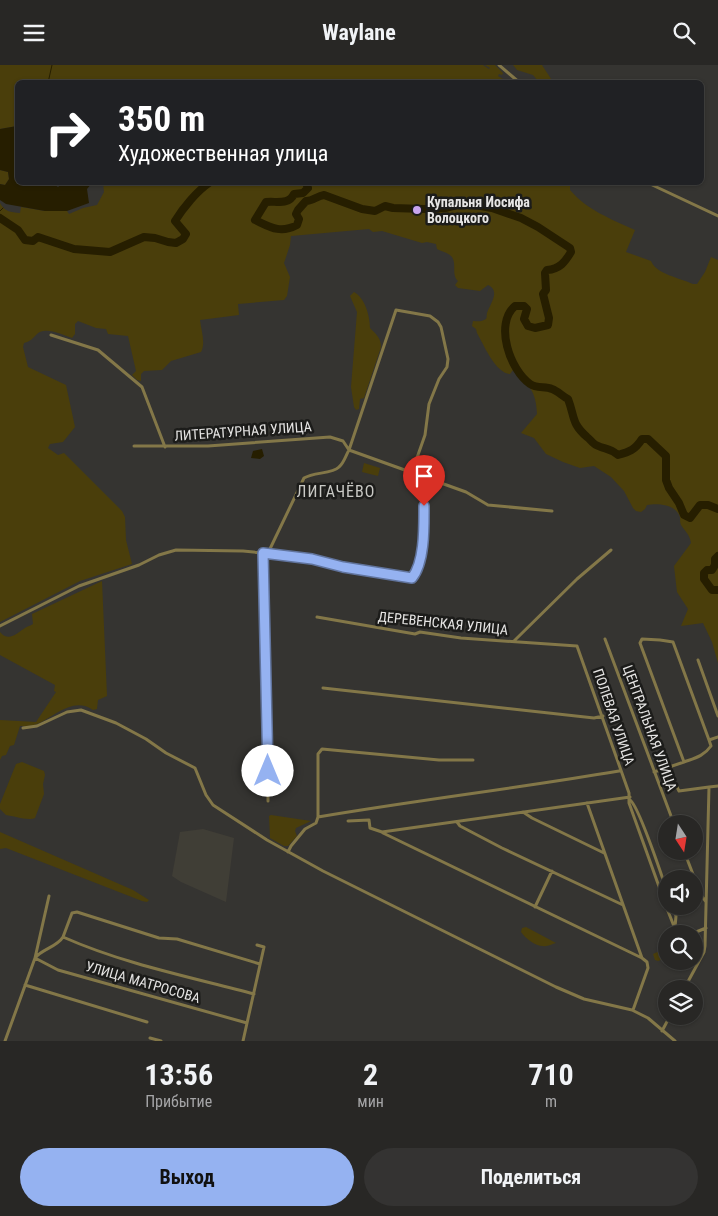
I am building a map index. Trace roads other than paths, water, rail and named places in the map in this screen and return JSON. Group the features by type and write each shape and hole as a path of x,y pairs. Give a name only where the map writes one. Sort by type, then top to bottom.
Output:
{"street":[{"path":"499,65 516,80"},
{"path":"652,185 718,217"},
{"path":"268,553 304,478 315,473 336,469 341,465 349,450 396,310 430,316 438,322 447,351 448,364 439,379 429,404 425,435 412,471"},
{"path":"51,335 98,350 142,387 165,447"},
{"name":"ЛИТЕРАТУРНАЯ УЛИЦА","path":"134,446 208,446 324,437 339,439 346,443 349,450 412,471 466,492 488,505 552,511"},
{"path":"0,625 79,586 176,550 224,550 268,553 312,559 343,567 412,578 416,573 422,546 424,489 422,476"},
{"path":"513,641 577,579 611,550"},
{"path":"263,553 268,801"},
{"name":"ДЕРЕВЕНСКАЯ УЛИЦА","path":"317,617 415,633 420,632 461,638 574,645"},
{"name":"ЦЕНТРАЛЬНАЯ УЛИЦА","path":"605,639 671,815"},
{"path":"654,772 701,757 711,746 673,642 640,640 684,762"},
{"name":"ПОЛЕВАЯ УЛИЦА","path":"574,645 577,646 630,798 634,802 659,870"},
{"path":"698,660 718,716"},
{"path":"323,688 594,718 603,717"},
{"path":"23,728 46,723 66,712 77,709 116,723 195,768 206,795 213,805 288,852 556,987 584,999 632,1010 648,1018 675,1041"},
{"path":"709,740 718,737"},
{"path":"288,852 290,846 304,829 316,823 318,817 318,754 320,750 324,748 439,760 473,759"},
{"path":"318,817 526,787 619,771"},
{"path":"676,785 679,791 718,786"},
{"path":"689,980 704,952 709,787"},
{"path":"382,833 456,821 630,798"},
{"name":"ПОЛЕВАЯ УЛИЦА","path":"630,798 629,803 658,884"},
{"path":"587,803 642,958"},
{"path":"523,812 604,854"},
{"path":"348,821 369,820 370,828 642,958 647,962 648,968 632,1010"},
{"path":"456,821 460,826 477,835 623,905"},
{"path":"650,862 656,860"},
{"path":"687,860 701,895 706,902"},
{"path":"535,907 552,871"},
{"path":"5,1041 35,958 49,896"},
{"path":"35,958 39,953 60,941 72,913 77,912 159,939 177,939 260,964"},
{"name":"УЛИЦА МАТРОСОВА","path":"63,937 90,949 129,961 254,994"},
{"path":"242,1041 264,947 258,945"},
{"name":"УЛИЦА МАТРОСОВА","path":"35,958 58,970 247,1023"},
{"path":"25,985 147,1022"},
{"path":"662,1031 665,1025"},
{"path":"150,1038 161,1041"}],"waterway":[{"path":"49,80 52,65"},
{"path":"0,218 18,230 25,240 33,241 38,237 74,249 110,252 144,237 176,243 183,239 186,234 175,221 190,200 206,185"},
{"path":"307,185 308,188 303,193 294,194 289,200 266,202 255,220 275,228 291,228 297,225 299,219 296,214 306,201 324,195 362,209 375,211 385,206 424,209 475,205 492,208 521,218 570,248 571,252 564,262 559,267 547,270 545,273 546,290 543,294 549,318 548,325 535,328 528,326 524,319 527,309 524,306 515,306 509,314 505,335 507,347 516,368 530,384 552,389 568,399 578,428 599,447 618,455 632,450 642,439 648,439 666,456 666,480 684,515 690,518 700,505 708,505 718,509"},
{"path":"0,211 3,208"},
{"path":"718,556 715,559 715,565 712,570 707,570 704,573 704,579 712,590 718,590"}],"place":[{"name":"Купальня Иосифа Волоцкого","path":"417,210"}],"district":[{"name":"ЛИГАЧЁВО","path":"336,491"}]}
